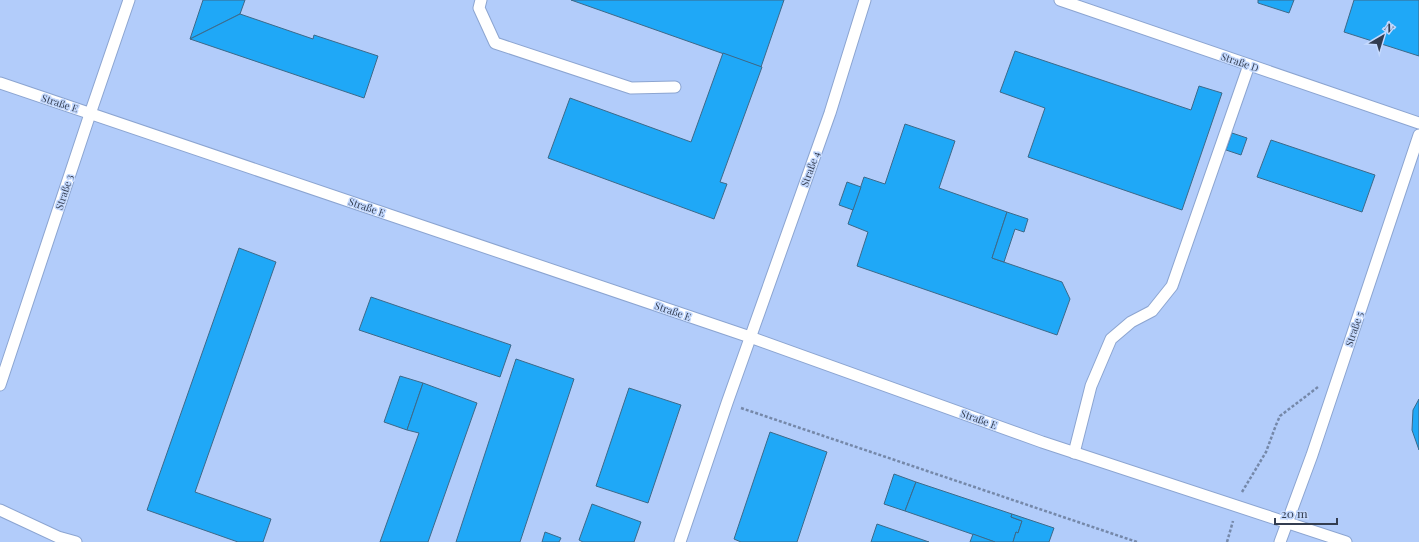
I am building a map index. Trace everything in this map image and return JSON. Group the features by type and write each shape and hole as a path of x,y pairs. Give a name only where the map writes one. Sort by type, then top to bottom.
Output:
{"lane":[{"name":"Straße 3","path":"0,385 129,0"},
{"path":"481,0 478,8 495,43 631,88 675,87"},
{"name":"Straße 4","path":"680,542 750,337 830,113 865,0"},
{"name":"Straße D","path":"1060,0 1419,123"},
{"path":"1074,453 1091,386 1111,339 1132,322 1152,311 1172,286 1248,65"},
{"name":"Straße E","path":"0,83 750,337 1074,453 1346,542"},
{"name":"Straße 5","path":"1280,542 1312,455 1419,135"},
{"path":"0,510 58,537 76,542"}],"path":[{"path":"1227,542 1242,490 1266,452 1280,416 1317,388 1336,381"},
{"path":"727,403 1137,542"}],"building":[{"path":"203,0 245,0 240,14 190,39"},
{"path":"571,0 784,0 761,67"},
{"path":"1258,0 1294,0 1289,13 1258,3"},
{"path":"1354,0 1419,0 1419,56 1344,32"},
{"path":"240,14 313,39 314,35 378,56 364,98 190,39"},
{"path":"1015,51 1191,110 1199,86 1222,93 1182,210 1028,157 1045,108 1000,92"},
{"path":"723,53 762,67 720,182 727,184 714,219 548,158 570,98 691,142"},
{"path":"905,124 955,141 939,188 1007,212 992,258 1062,282 1070,299 1057,335 857,266 868,232 848,224 864,177 885,184"},
{"path":"1232,133 1247,138 1241,155 1226,150"},
{"path":"1271,140 1375,175 1362,212 1257,177"},
{"path":"847,182 861,187 853,210 839,205"},
{"path":"1007,212 1028,219 1024,232 1015,229 1004,262 992,258"},
{"path":"239,248 276,262 195,492 271,519 263,542 238,542 147,510"},
{"path":"371,297 511,345 500,377 359,330"},
{"path":"516,359 574,379 520,542 456,542"},
{"path":"400,376 423,383 407,430 384,422"},
{"path":"423,383 477,403 428,542 380,542 419,433 407,430"},
{"path":"629,388 681,405 648,503 596,486"},
{"path":"1419,399 1419,450 1412,430 1413,410"},
{"path":"770,432 827,452 797,542 741,542 734,539"},
{"path":"894,474 916,482 905,511 884,504"},
{"path":"916,482 1012,514 1011,517 1022,521 1013,542 995,542 905,511"},
{"path":"592,504 641,522 634,542 583,542 579,540"},
{"path":"1012,514 1054,528 1049,542 1013,542 1022,521 1011,517"},
{"path":"877,524 929,542 871,542"},
{"path":"545,532 561,538 559,542 542,542"},
{"path":"973,534 995,542 970,542"}]}
